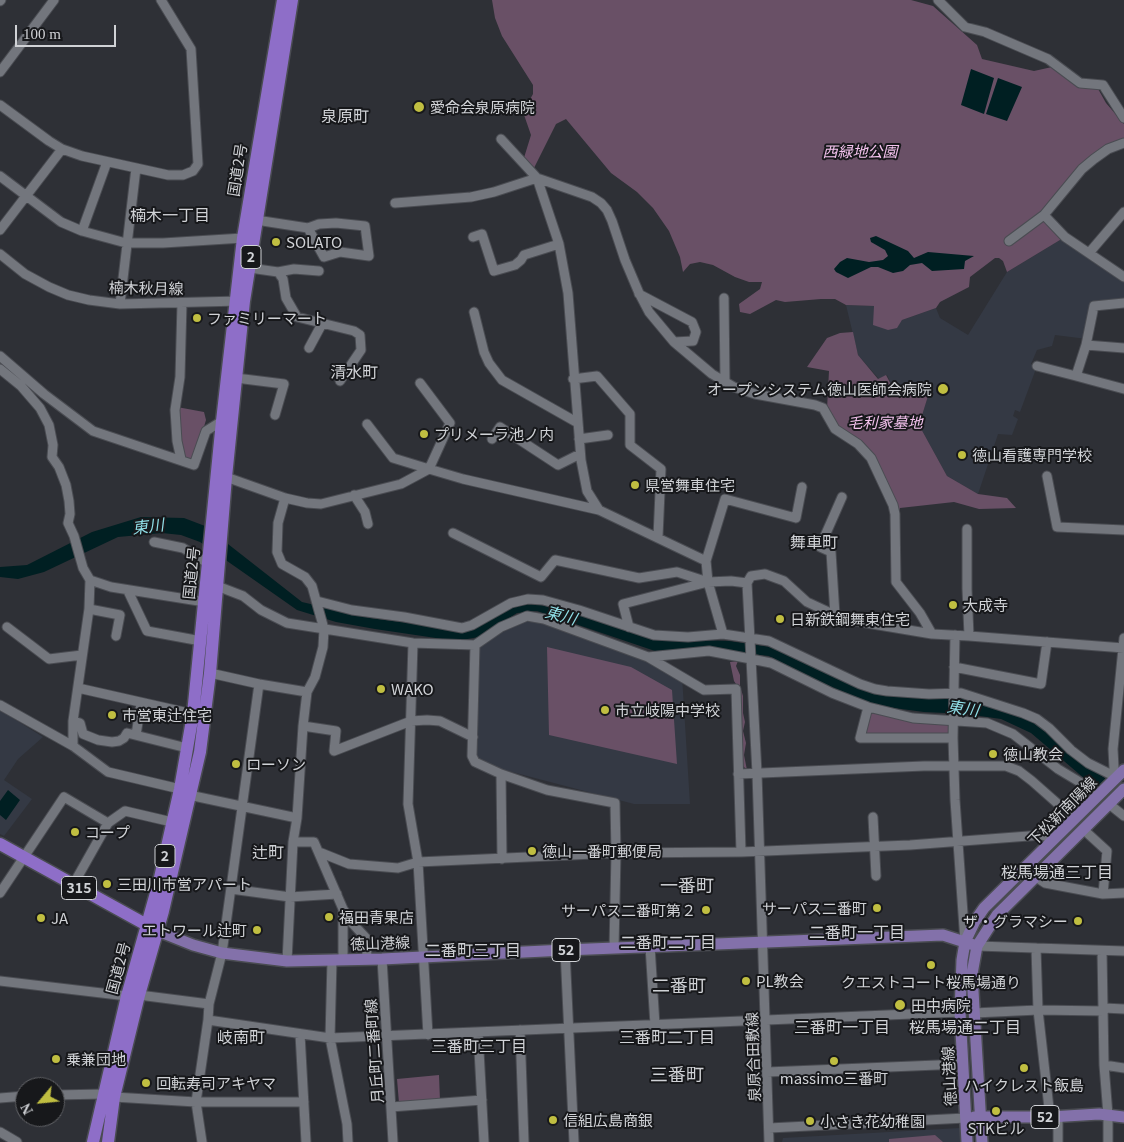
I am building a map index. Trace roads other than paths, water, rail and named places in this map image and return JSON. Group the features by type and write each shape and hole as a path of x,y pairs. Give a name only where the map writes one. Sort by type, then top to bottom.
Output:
{"highway":[{"name":"国道2号","path":"218,515 226,477 236,378 243,238 283,0"},
{"name":"国道2号","path":"92,1142 109,1096 133,996 152,929 184,792 187,748 193,714 205,602 214,566 222,421 240,301 250,268 256,220 292,0"},
{"name":"2","path":"214,566 217,586"},
{"name":"国道2号","path":"152,929 159,882 172,822 200,752 210,673 217,586"},
{"name":"315","path":"0,844 152,929"},
{"name":"国道2号","path":"108,1142 109,1096"}],"main road":[{"name":"下松新南陽線","path":"965,942 975,921 984,908 1120,774"},
{"name":"下松新南陽線","path":"977,946 997,915 1124,789"},
{"name":"徳山港線","path":"152,929 193,945 222,953 287,961 382,959 650,946 943,935 977,946 972,974 980,1117"},
{"name":"徳山港線","path":"965,942 962,960 960,1012 966,1118 1108,1115 1124,1117"},
{"path":"980,1117 982,1142"},
{"path":"966,1118 967,1142"}],"street":[{"path":"0,72 54,0"},
{"path":"0,104 38,134 62,149 82,156 168,175 193,171 198,164 191,49 161,0"},
{"path":"938,0 965,27 985,32 1048,59 1080,83 1103,85 1124,118"},
{"path":"501,139 537,178 558,244 568,292 580,454 587,492 599,510"},
{"path":"1009,241 1044,215 1082,169 1108,149 1124,143"},
{"path":"0,230 62,149"},
{"path":"82,231 107,162"},
{"path":"120,304 136,168"},
{"path":"0,176 61,222 82,231 126,243 163,243 243,238"},
{"path":"395,203 471,197 494,192 537,178 592,197 607,210 639,294 655,319 674,342 734,388 823,408 835,429 858,444 871,458 893,505 895,514 896,582 920,613 932,634"},
{"path":"1089,253 1124,212"},
{"path":"1044,215 1065,237 1124,277"},
{"path":"256,220 308,228 318,224 336,223 366,226 368,256 340,252 324,256 308,228"},
{"path":"474,237 482,234 494,271 515,265 524,254 558,244"},
{"name":"楠木秋月線","path":"0,254 25,274 68,295 120,304 240,301"},
{"path":"250,268 278,272 294,269 319,271"},
{"path":"278,272 283,279 286,298 297,317 323,322 354,331 360,335 361,350 340,381"},
{"path":"639,294 692,322 696,332 694,341 674,342"},
{"path":"724,298 724,382"},
{"path":"181,459 177,441 175,410 180,377 182,303"},
{"path":"1076,376 1086,345 1094,306 1124,303"},
{"path":"474,312 488,363 502,380 578,424"},
{"path":"309,348 323,322"},
{"path":"1086,345 1124,348"},
{"path":"0,356 44,394 93,431 181,459 194,465 206,431 222,421"},
{"path":"1037,366 1124,389"},
{"path":"0,369 21,386 40,408 50,424 53,445 52,457 66,485 70,508 68,523 74,536 83,568 90,580 89,609 73,720 73,746"},
{"path":"574,379 597,376 630,414 630,445 661,469 658,538"},
{"path":"236,378 284,384 276,415"},
{"path":"226,477 286,498 321,504 401,484 429,469 450,423 420,382"},
{"path":"367,424 393,458 463,479 599,510 706,561"},
{"path":"492,439 500,427 558,465 580,454"},
{"path":"579,439 608,434"},
{"path":"1047,476 1057,527 1124,530"},
{"path":"722,634 708,582 706,561 725,500 796,518 802,487"},
{"path":"354,495 366,512 368,524"},
{"path":"835,615 831,552 820,547 842,497"},
{"path":"286,498 278,523 277,552 282,564 305,577 312,586 324,629 324,647 315,677 307,692 303,726 297,818 293,842 287,961"},
{"path":"967,529 966,589 969,636"},
{"path":"453,533 541,577 555,560 639,578 677,572 708,582"},
{"path":"154,542 183,548 214,566"},
{"path":"629,627 623,604 708,582 731,581 747,583 751,576 765,574 784,582 807,602 835,615 855,621 932,634 1124,648"},
{"path":"90,580 112,588 205,602"},
{"name":"泉原合田敷線","path":"747,583 757,773 769,1142"},
{"path":"217,586 243,596 261,610 278,620 288,623 413,643 475,645 501,627 527,616 544,619 648,657 704,690 736,689 740,852"},
{"path":"128,591 147,631 201,641"},
{"path":"317,601 352,610 462,628 472,625 511,603 528,599 556,603 654,635 688,637 722,634 768,641 860,684 875,689 887,692 929,694 961,693 1037,720 1049,728 1088,763 1120,774"},
{"path":"89,609 120,615 116,636"},
{"path":"7,627 49,659 82,656"},
{"path":"955,635 953,738 965,942"},
{"path":"1120,774 1114,768 1113,749 1124,638"},
{"path":"954,667 1042,684 1047,642"},
{"path":"413,643 408,804 418,862 428,1035"},
{"path":"475,645 472,756 475,762 501,774 547,790 615,803 614,948"},
{"path":"648,657 709,652 751,659 771,663 868,707 913,718 987,723 1013,734 1058,769 1083,784 1098,796"},
{"path":"210,673 307,692"},
{"path":"202,1142 196,1102 210,1004 222,953 259,684"},
{"path":"78,688 193,714"},
{"path":"136,736 141,703"},
{"path":"0,705 73,746 108,772 243,807 297,818"},
{"path":"868,707 860,738 953,738"},
{"path":"73,720 80,723 83,734 98,740 112,742 124,738 127,733 187,748"},
{"path":"303,726 336,731 334,751 411,721 440,721 473,737"},
{"path":"738,774 954,766 1006,766 1019,771 1075,819"},
{"path":"501,774 502,859"},
{"path":"0,893 64,797 108,824"},
{"path":"1109,804 1124,816"},
{"path":"73,885 108,824 125,811 172,822"},
{"path":"874,817 876,876"},
{"path":"1084,830 1107,852 1103,894"},
{"path":"319,852 349,864 398,868 418,862 616,853 740,852 958,842 1042,835 1054,839"},
{"path":"293,842 314,842 343,908 353,924 366,938 367,958"},
{"path":"1036,877 1045,883 1103,894 1124,893"},
{"path":"231,889 290,897 337,894"},
{"path":"343,908 330,1038 347,1124 348,1142"},
{"path":"650,946 655,1025"},
{"path":"977,946 1124,951"},
{"path":"1036,948 1038,1010 1058,1142"},
{"path":"565,950 574,1142"},
{"path":"1102,951 1104,1065 1108,1142"},
{"name":"月丘町二番町線","path":"382,959 393,1142"},
{"path":"0,981 210,1004"},
{"path":"974,1013 1124,1009"},
{"path":"208,1020 330,1038 960,1012"},
{"path":"520,1030 524,1142"},
{"path":"478,1032 484,1142"},
{"path":"300,1034 306,1142"},
{"path":"767,1072 962,1064"},
{"path":"1104,1065 1124,1068"},
{"path":"65,1095 196,1102 304,1102"},
{"path":"0,1098 15,1097"},
{"path":"392,1107 482,1100"},
{"name":"徳山港線","path":"769,1128 966,1118"},
{"path":"0,1132 17,1142"}],"water":[{"path":"971,69 994,78 984,114 961,105"},
{"path":"998,78 1022,87 1007,121 986,114"},
{"path":"876,236 908,251 914,258 928,252 974,256 965,261 964,269 932,271 922,263 910,265 903,271 893,273 878,267 871,267 848,278 836,272 834,269 847,258 869,262 883,260 888,256 885,250 871,242 870,238"},
{"name":"東川","path":"141,517 184,518 205,526 302,602 370,618 471,631 511,607 533,603 597,619 656,639 729,641 777,648 871,693 930,698 963,697 1007,708 1039,723 1075,757 1124,789 1124,800 1085,779 1031,733 1001,719 864,704 818,683 769,656 710,649 655,651 537,611 517,613 479,637 456,641 336,622 297,610 200,542 181,535 162,533 118,537 44,572 18,579 0,577 0,567 27,565 92,532"},
{"path":"8,790 20,800 6,820 0,815 0,801"}],"place":[{"name":"愛命会泉原病院","path":"419,107"},
{"name":"SOLATO","path":"276,242"},
{"name":"ファミリーマート","path":"197,318"},
{"name":"オープンシステム徳山医師会病院","path":"943,389"},
{"name":"プリメーラ池ノ内","path":"424,434"},
{"name":"徳山看護専門学校","path":"962,455"},
{"name":"県営舞車住宅","path":"635,485"},
{"name":"大成寺","path":"953,605"},
{"name":"日新鉄鋼舞東住宅","path":"780,619"},
{"name":"WAKO","path":"381,689"},
{"name":"市立岐陽中学校","path":"605,710"},
{"name":"市営東辻住宅","path":"112,715"},
{"name":"徳山教会","path":"993,754"},
{"name":"ローソン","path":"236,764"},
{"name":"コープ","path":"75,832"},
{"name":"徳山一番町郵便局","path":"532,851"},
{"name":"三田川市営アパート","path":"107,884"},
{"name":"サーパス二番町","path":"877,908"},
{"name":"サーパス二番町第２","path":"706,910"},
{"name":"福田青果店","path":"329,917"},
{"name":"JA","path":"41,918"},
{"name":"ザ・グラマシー","path":"1078,921"},
{"name":"エトワール辻町","path":"257,930"},
{"name":"クエストコート桜馬場通り","path":"931,965"},
{"name":"PL教会","path":"746,981"},
{"name":"田中病院","path":"900,1005"},
{"name":"乗兼団地","path":"56,1059"},
{"name":"massimo三番町","path":"834,1061"},
{"name":"ハイクレスト飯島","path":"1024,1068"},
{"name":"回転寿司アキヤマ","path":"146,1083"},
{"name":"STKビル","path":"996,1111"},
{"name":"信組広島商銀","path":"553,1120"},
{"name":"小さき花幼稚園","path":"810,1121"}],"district":[{"name":"泉原町","path":"345,116"},
{"name":"楠木一丁目","path":"170,215"},
{"name":"清水町","path":"354,372"},
{"name":"舞車町","path":"814,542"},
{"name":"辻町","path":"268,852"},
{"name":"桜馬場通三丁目","path":"1057,872"},
{"name":"一番町","path":"687,885"},
{"name":"二番町一丁目","path":"857,932"},
{"name":"二番町二丁目","path":"668,942"},
{"name":"二番町三丁目","path":"473,950"},
{"name":"二番町","path":"679,985"},
{"name":"三番町一丁目","path":"842,1027"},
{"name":"桜馬場通二丁目","path":"965,1027"},
{"name":"岐南町","path":"241,1037"},
{"name":"三番町二丁目","path":"667,1037"},
{"name":"三番町三丁目","path":"479,1046"},
{"name":"三番町","path":"677,1074"}],"park label":[{"name":"西緑地公園","path":"860,151"},
{"name":"毛利家墓地","path":"885,422"}]}
